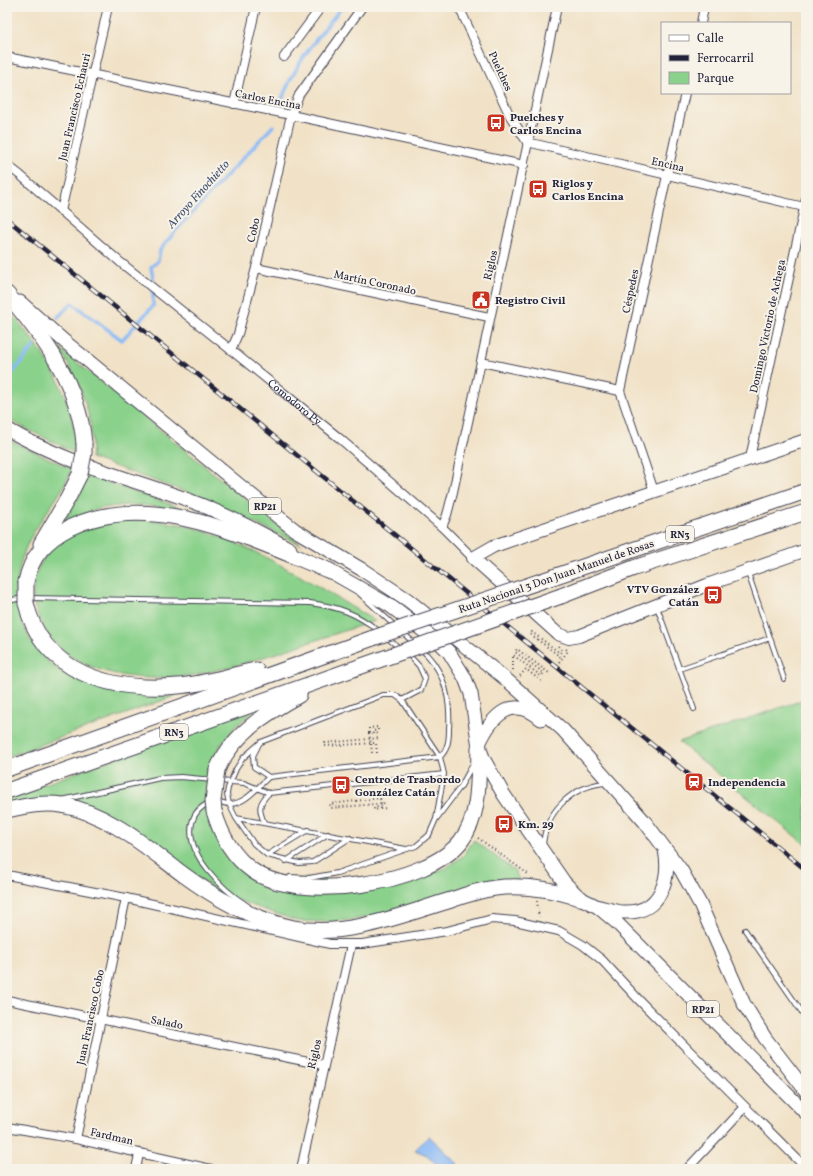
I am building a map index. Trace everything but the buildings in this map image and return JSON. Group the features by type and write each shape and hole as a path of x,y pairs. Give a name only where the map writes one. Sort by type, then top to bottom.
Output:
{"highway":[{"path":"7,294 34,327 65,377 79,412 84,443 84,453 80,474 38,550 28,572 26,582 26,602 36,631 56,656 70,667 86,675 110,682 144,687 179,686 310,659"},
{"name":"Ruta Nacional 3 Don Juan Manuel de Rosas","path":"310,659 806,491"},
{"path":"38,550 62,532 81,523 108,515 143,512 173,516 198,522 334,573"},
{"name":"Ruta Nacional 3 Don Juan Manuel de Rosas","path":"341,673 561,596 634,568 806,512"},
{"name":"RN3","path":"7,769 310,659"},
{"path":"341,673 290,700 255,722 227,751 217,770 213,801 214,811 220,832 238,859 254,872 271,880 310,887 339,887 369,884 394,878 441,858 453,850 467,830 476,801 479,745"},
{"name":"RN3","path":"7,791 341,673"},
{"path":"7,810 44,804 60,805 75,808 103,818 130,835 185,876 227,903 262,919 294,928 323,930 351,927 387,920 494,888 535,887 580,898"}],"main road":[{"name":"RP21","path":"7,291 64,341 277,516 295,530 361,569 408,600 512,685 563,730 664,845 681,870 700,904 744,1004 770,1045 806,1091"},
{"name":"RP21","path":"7,429 74,461 191,501 233,519 334,573 389,606 441,644 449,652 465,678 470,694 479,745 484,760 504,795 564,882 580,898 598,907 635,940 806,1113"},
{"path":"479,745 489,725 502,712 516,708 528,710 558,734 604,783 626,801"},
{"path":"598,907 625,912 646,908 654,901 667,878 668,865 664,845"}],"street":[{"name":"Juan Francisco Echauri","path":"61,211 94,74 108,7"},
{"path":"234,104 256,7"},
{"path":"284,57 321,7"},
{"name":"Cobo","path":"231,350 238,334 256,268 291,115 299,95 362,7"},
{"name":"Puelches","path":"459,7 510,116 527,142"},
{"name":"Riglos","path":"442,527 448,515 481,362 489,317 524,165 527,142 557,7"},
{"path":"701,22 704,7"},
{"name":"Carlos Encina","path":"7,57 291,115 524,165"},
{"name":"Céspedes","path":"620,391 685,94"},
{"name":"Encina","path":"527,142 667,175 805,203"},
{"name":"Comodoro Py","path":"7,165 120,262 231,350 442,527 473,558 558,634 568,638 579,636 656,605"},
{"name":"Domingo Victorio de Achega","path":"750,458 805,203"},
{"name":"Martín Coronado","path":"256,268 489,317"},
{"path":"481,362 620,391 654,491"},
{"path":"473,558 494,546 806,440"},
{"path":"656,605 806,550"},
{"path":"7,875 126,898 322,942 351,945 447,931 492,919 515,921 559,931 583,945 602,960 638,1000 806,1168"},
{"name":"Juan Francisco Cobo","path":"76,1139 126,898"},
{"name":"Riglos","path":"301,1169 351,945"},
{"name":"Salado","path":"7,1000 323,1065"},
{"path":"687,1169 745,1107"},
{"name":"Fardman","path":"7,1127 76,1139 211,1169"},
{"path":"136,1169 139,1154"}],"lane":[{"path":"748,571 784,679"},
{"path":"251,907 233,896 216,880 208,870 192,841 190,833 193,818 200,808 210,803 220,801 229,804 249,797 256,788 269,777 440,757 447,748 450,720 447,690 442,677 426,654 334,573"},
{"path":"7,601 20,598 293,602 326,605 354,613 365,620 416,662 424,673 424,684 414,694 402,700"},
{"path":"656,605 694,709"},
{"path":"680,668 770,638"},
{"path":"350,838 312,862 299,864 267,855 254,844 236,818 229,804 227,794 228,788 236,769 243,758 261,742 383,695 395,695 402,700 440,757 444,774 436,819"},
{"path":"261,742 253,756 254,766 269,777"},
{"path":"254,872 283,877 308,878 338,873 406,849 423,841 429,835 436,819 461,786 474,761 479,745"},
{"path":"44,804 160,778 181,777 244,783 269,793 444,774"},
{"path":"542,852 546,828 558,806 575,792 587,787 604,783"},
{"path":"264,822 259,811 261,801 269,793"},
{"path":"236,818 406,849"},
{"path":"267,855 308,830"},
{"path":"286,861 329,834"},
{"path":"256,910 294,928"},
{"path":"745,930 806,1018"}],"path":[{"path":"556,645 562,650 560,653 532,632 530,634 562,658"},
{"path":"512,685 513,655 541,676 544,673 515,652 517,649 549,673"},
{"path":"512,685 526,669 542,682"},
{"path":"372,753 368,728 378,727 378,730 373,731 373,734 379,733"},
{"path":"377,753 376,743 324,746 325,743 380,738"},
{"path":"386,803 331,808 330,804 381,798 379,790 382,806 374,808 374,810 386,808"},
{"path":"467,830 534,878 541,926"}],"green space":[{"path":"7,309 45,357 64,393 74,432 75,453 7,419"},
{"path":"58,347 302,545 189,493 91,458 91,428 84,400 73,373"},
{"path":"7,439 72,469 62,490 35,529 20,565 17,590 18,605 29,637 43,656 60,671 81,682 103,689 127,693 151,696 175,696 7,757"},
{"path":"88,476 214,519 162,507 122,505 92,511 64,521 79,496"},
{"path":"123,520 157,521 184,526 213,534 270,559 375,621 244,663 206,673 167,678 147,678 126,676 91,667 72,657 57,644 45,630 37,614 33,598 34,582 40,566 50,551 66,538 79,531"},
{"path":"806,699 806,845 679,742"},
{"path":"260,705 235,727 220,746 211,765 206,788 209,813 254,876 396,884 424,877 446,868 463,856 474,840 515,871 519,880 359,919 328,922 297,921 222,895 119,820 7,805 7,798"}],"water":[{"path":"429,1136 458,1164 453,1169 441,1169 427,1155 415,1150"}],"waterway":[{"name":"Arroyo Finochietto","path":"280,105 298,65 342,7"},
{"name":"Arroyo Finochietto","path":"153,279 151,267 158,261 160,250 177,229 273,126"},
{"name":"Arroyo Finochietto","path":"58,317 72,303 122,340 153,306 153,291"},
{"name":"Arroyo Finochietto","path":"7,380 34,346"}],"railway":[{"path":"7,219 806,870"}],"place":[{"name":"Puelches y Carlos Encina","path":"496,123"},
{"name":"Riglos y Carlos Encina","path":"538,189"},
{"name":"Registro Civil","path":"481,300"},
{"name":"VTV González Catán","path":"713,595"},
{"name":"Independencia","path":"694,782"},
{"name":"Centro de Trasbordo González Catán","path":"341,785"},
{"name":"Km. 29","path":"504,824"}]}
